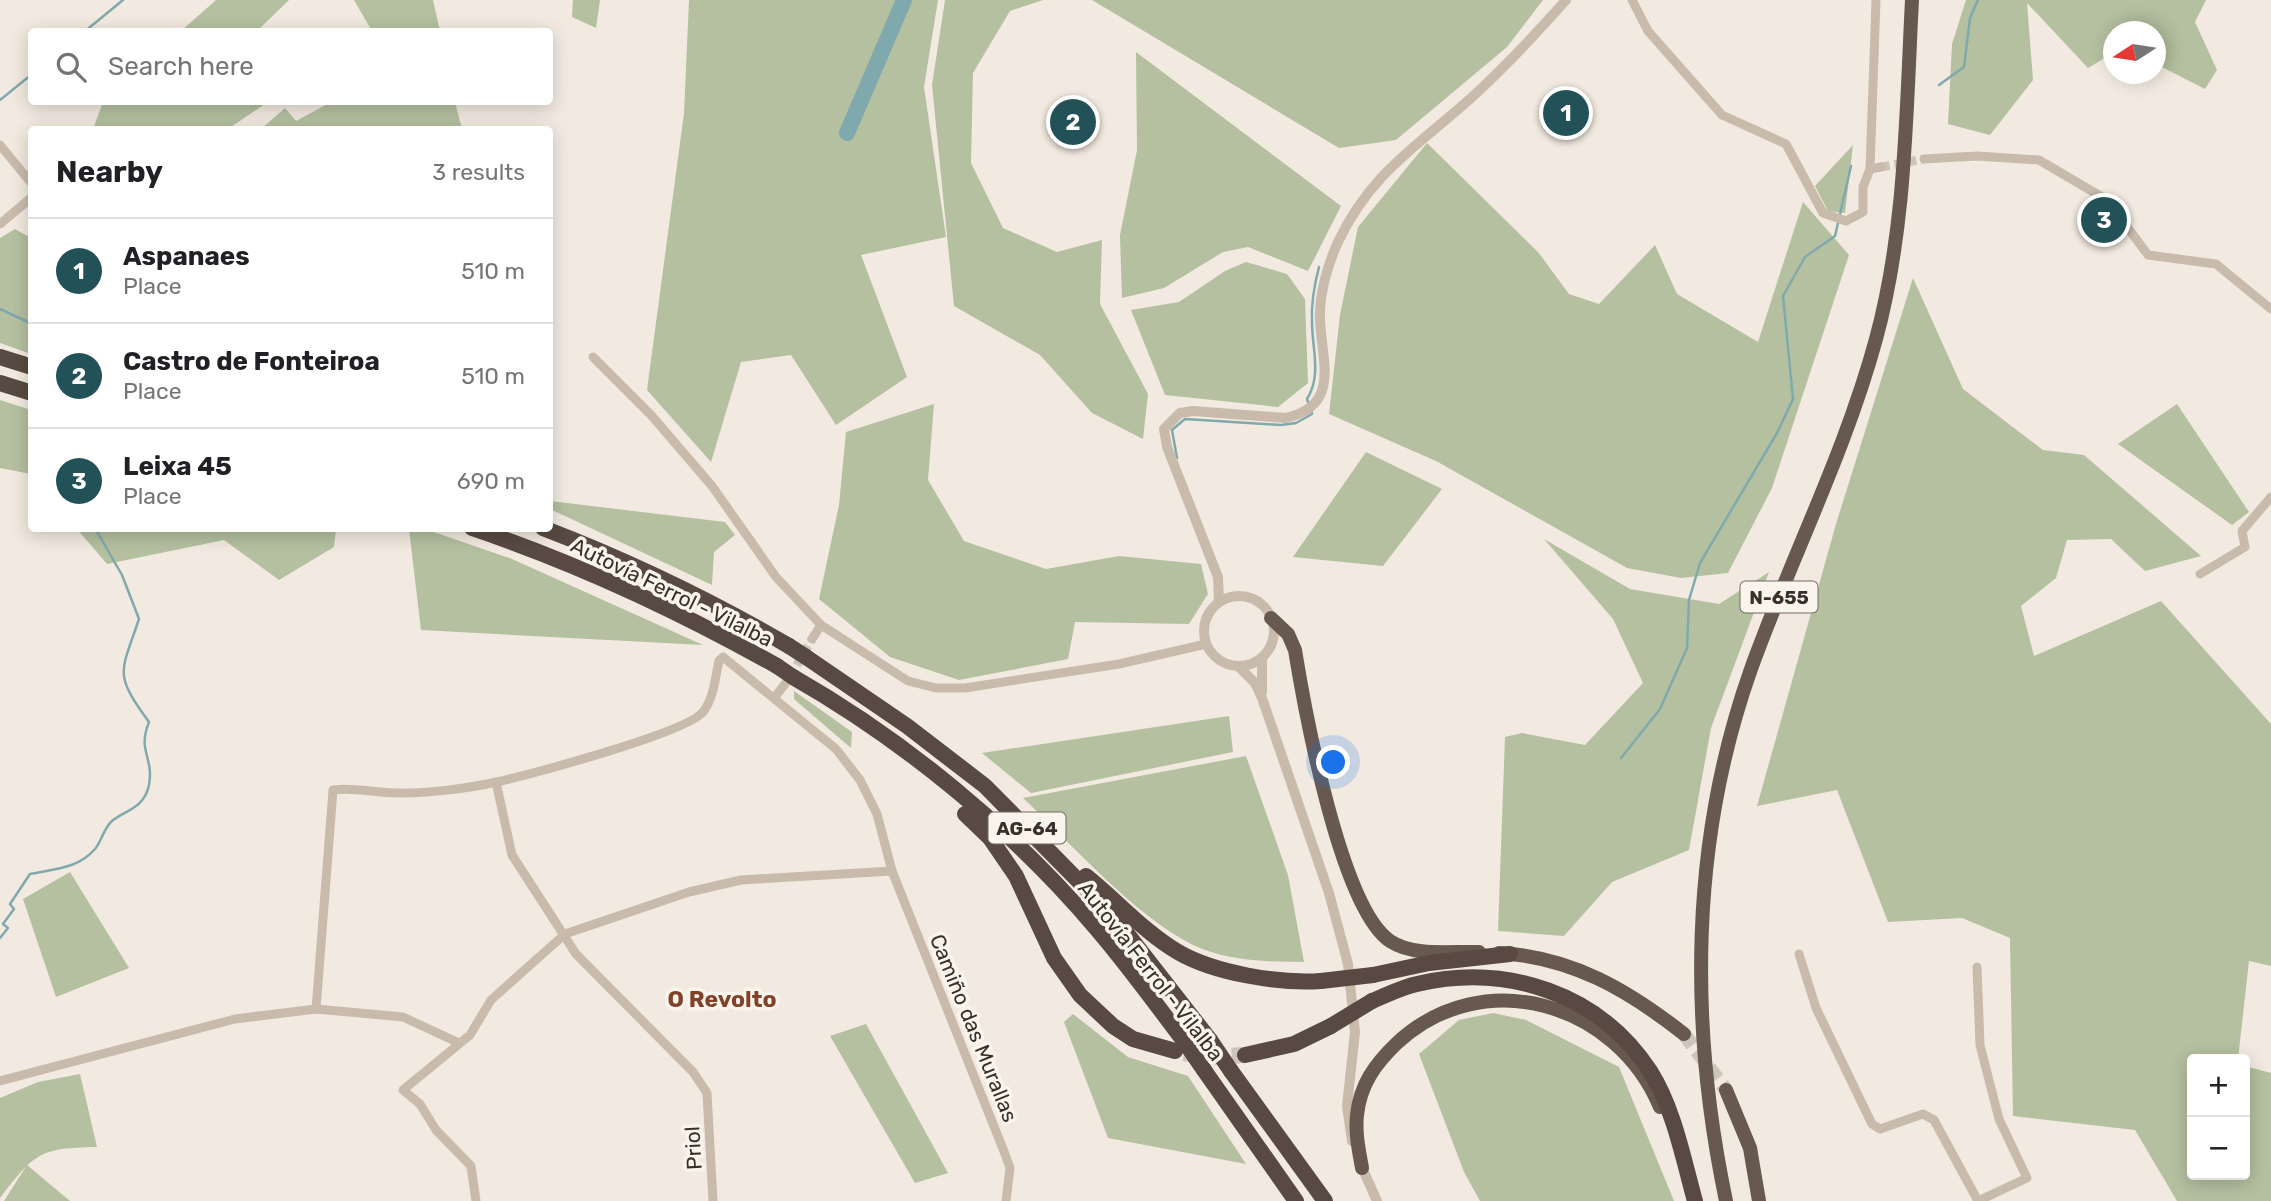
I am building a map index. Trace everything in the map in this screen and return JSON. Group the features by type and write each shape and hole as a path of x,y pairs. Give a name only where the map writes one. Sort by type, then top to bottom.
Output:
{"highway":[{"name":"N-655","path":"1726,1201 1710,1116 1700,1012 1703,907 1711,832 1729,745 1750,672 1840,451 1877,334 1897,226 1912,0"},
{"path":"0,357 28,366"},
{"path":"0,383 28,392"},
{"name":"Autovía Ferrol - Vilalba","path":"483,532 639,594 713,630 776,667 789,680 832,699 933,773 1036,864 1095,927 1180,1046 1204,1070 1296,1201"},
{"name":"Autovía Ferrol - Vilalba","path":"553,532 647,570 730,612 789,646 906,726 985,786 1114,917 1210,1040 1325,1201"},
{"path":"1271,618 1288,635 1295,650 1320,777 1335,830 1367,917 1392,943 1411,950 1531,956 1600,978 1642,1000 1684,1034"},
{"path":"933,773 954,803 990,838 1016,876 1054,958 1080,995 1113,1026 1133,1039 1180,1046"},
{"path":"1028,829 1179,953 1251,976 1297,982 1321,981 1373,975 1429,963 1510,954"},
{"path":"1245,1055 1294,1044 1372,1001 1414,984 1473,977 1524,984 1548,991 1597,1014 1619,1031 1650,1072 1674,1126 1695,1201"},
{"path":"1362,1168 1357,1114 1367,1077 1382,1058 1412,1029 1437,1016 1485,1002 1520,1002 1557,1009 1582,1020 1609,1036 1626,1053 1656,1098 1695,1201"},
{"path":"1726,1090 1750,1148 1759,1201"}],"street":[{"path":"1219,603 1218,577 1167,447 1164,429 1180,413 1193,411 1285,418 1300,415 1311,407 1320,397 1326,366 1320,318 1324,288 1334,251 1350,217 1376,181 1416,142 1468,101 1520,52 1566,0"},
{"path":"1632,0 1648,31 1721,115 1786,144 1823,213 1846,221 1863,212 1863,187 1870,169 1876,0"},
{"path":"0,145 28,179"},
{"path":"1924,159 1977,156 2039,160 2107,200 2148,255 2216,264 2271,309"},
{"path":"1870,169 1881,167"},
{"path":"0,224 28,200"},
{"path":"593,357 651,415 712,486 776,577 821,625 908,681 936,688 965,688 1119,664 1206,644"},
{"path":"2200,574 2245,547 2242,531 2271,497"},
{"path":"1218,577 1241,596 1262,606 1271,618 1273,639 1262,658 1262,698"},
{"path":"1241,596 1219,603 1205,621 1206,644 1219,660 1239,667 1255,682 1329,893 1348,964 1355,1032 1348,1106 1350,1136 1377,1201"},
{"path":"812,639 821,625"},
{"name":"Camiño das Murallas","path":"496,782 687,725 703,713 710,700 719,661 723,657 775,697 836,748 860,780 877,814 892,871 1010,1168 1006,1201"},
{"path":"1239,667 1262,658"},
{"path":"775,697 789,680"},
{"path":"316,1009 332,790 355,788 397,793 496,782 512,855 565,934"},
{"path":"476,1201 471,1166 436,1130 420,1104 403,1090 470,1035 491,1000 528,964 565,934 689,892 741,880 892,871"},
{"name":"Priol","path":"565,934 576,954 693,1072 707,1093 713,1201"},
{"path":"1800,954 1816,1008 1872,1124 1880,1129 1923,1114 1934,1120 1978,1201 2027,1178 1999,1119 1979,1045 1977,967"},
{"path":"0,1081 234,1019 316,1009 403,1017 459,1043"}],"green space":[{"path":"216,0 289,0 260,28 184,28"},
{"path":"354,0 433,0 439,28 370,28"},
{"path":"573,0 600,0 596,28 572,17"},
{"path":"689,0 938,0 924,87 946,237 861,255 907,377 836,425 791,355 741,362 711,462 647,390 684,113"},
{"path":"945,0 1043,0 1010,11 973,73 971,163 1003,228 1057,252 1102,240 1100,304 1148,394 1143,439 1092,413 1040,355 954,306 932,85"},
{"path":"1092,0 1543,0 1507,47 1396,140 1339,148"},
{"path":"1966,0 2206,0 2195,22 2217,70 2205,89 2166,69 2166,21 2103,21 2103,59 2088,68 2027,3 2033,80 1990,135 1948,124 1952,44"},
{"path":"1136,52 1341,206 1308,271 1248,247 1223,252 1164,288 1122,298 1120,235 1137,150"},
{"path":"102,105 264,105 232,126 94,126"},
{"path":"325,105 456,105 461,126 264,126 285,108 296,121"},
{"path":"1427,143 1538,252 1569,294 1599,304 1655,245 1677,294 1758,342 1803,202 1849,255 1772,488 1728,573 1681,578 1627,568 1436,461 1329,414 1340,315 1358,227"},
{"path":"1853,145 1845,213 1828,211 1815,186"},
{"path":"15,229 28,236 28,353 0,343 0,238"},
{"path":"1246,262 1287,274 1305,299 1308,383 1278,407 1165,395 1131,310 1179,302 1225,271"},
{"path":"1913,278 1963,389 2043,450 2084,455 2201,556 2145,571 2111,539 2067,540 2056,578 2021,606 2034,656 2161,601 2271,724 2271,966 2249,961 2239,1054 2187,1054 2187,1180 2250,1180 2250,1067 2271,1073 2271,1201 2177,1201 2135,1130 2013,1116 2010,938 1962,918 1888,922 1837,790 1757,806 1836,524"},
{"path":"0,400 28,409 28,473 0,468"},
{"path":"934,404 928,480 964,541 1046,569 1119,556 1201,564 1208,594 1189,624 1075,622 1068,659 959,680 890,657 819,599 839,505 846,432"},
{"path":"2177,404 2249,512 2232,525 2118,444"},
{"path":"1366,452 1442,489 1383,566 1293,557"},
{"path":"553,501 725,522 735,535 714,552 712,585 553,510"},
{"path":"80,532 336,532 334,547 279,580 224,540 107,564"},
{"path":"409,532 434,532 512,559 703,645 421,630"},
{"path":"1544,539 1630,589 1719,604 1769,572 1711,728 1689,850 1612,882 1564,936 1498,931 1505,737 1522,733 1585,745 1643,683 1613,619"},
{"path":"794,691 852,732 851,748 794,699"},
{"path":"1229,716 1233,752 1031,793 982,753"},
{"path":"1246,756 1288,875 1304,962 1262,961 1219,954 1193,945 1170,932 1126,897 1023,798"},
{"path":"70,872 129,968 56,997 23,899"},
{"path":"1493,1013 1526,1020 1619,1067 1674,1201 1480,1201 1464,1172 1419,1054 1459,1020"},
{"path":"1073,1014 1128,1057 1188,1076 1246,1164 1108,1138 1064,1022"},
{"path":"866,1024 948,1173 915,1183 830,1036"},
{"path":"80,1074 97,1147 62,1149 40,1156 22,1171 0,1198 0,1098 38,1082"},
{"path":"27,1165 70,1201 4,1201"}],"waterway":[{"path":"89,28 123,0"},
{"path":"847,133 904,0"},
{"path":"1939,85 1964,67 1970,18 1978,0"},
{"path":"0,100 28,77"},
{"path":"1621,758 1660,709 1687,648 1689,600 1700,563 1777,433 1793,399 1783,296 1805,257 1835,236 1851,166"},
{"path":"1309,405 1307,399 1312,390 1315,371 1312,301 1319,267"},
{"path":"0,309 28,322"},
{"path":"1177,458 1172,430 1185,419 1281,425 1296,423 1312,414 1311,411"},
{"path":"0,938 8,928 3,924 14,909 10,904 30,874 65,867 88,856 109,824 139,804 149,785 145,747 149,722 130,693 124,672 139,619 122,575 97,532"}],"tunnel":[{"path":"1881,167 1924,159"},
{"path":"790,677 812,639"},
{"path":"1684,1034 1726,1090"},
{"path":"1184,1053 1210,1057 1245,1055"}],"place":[{"name":"Aspanaes","path":"1566,113"},
{"name":"Castro de Fonteiroa","path":"1073,122"},
{"name":"Leixa 45","path":"2104,220"}],"district":[{"name":"O Revolto","path":"722,999"}]}
